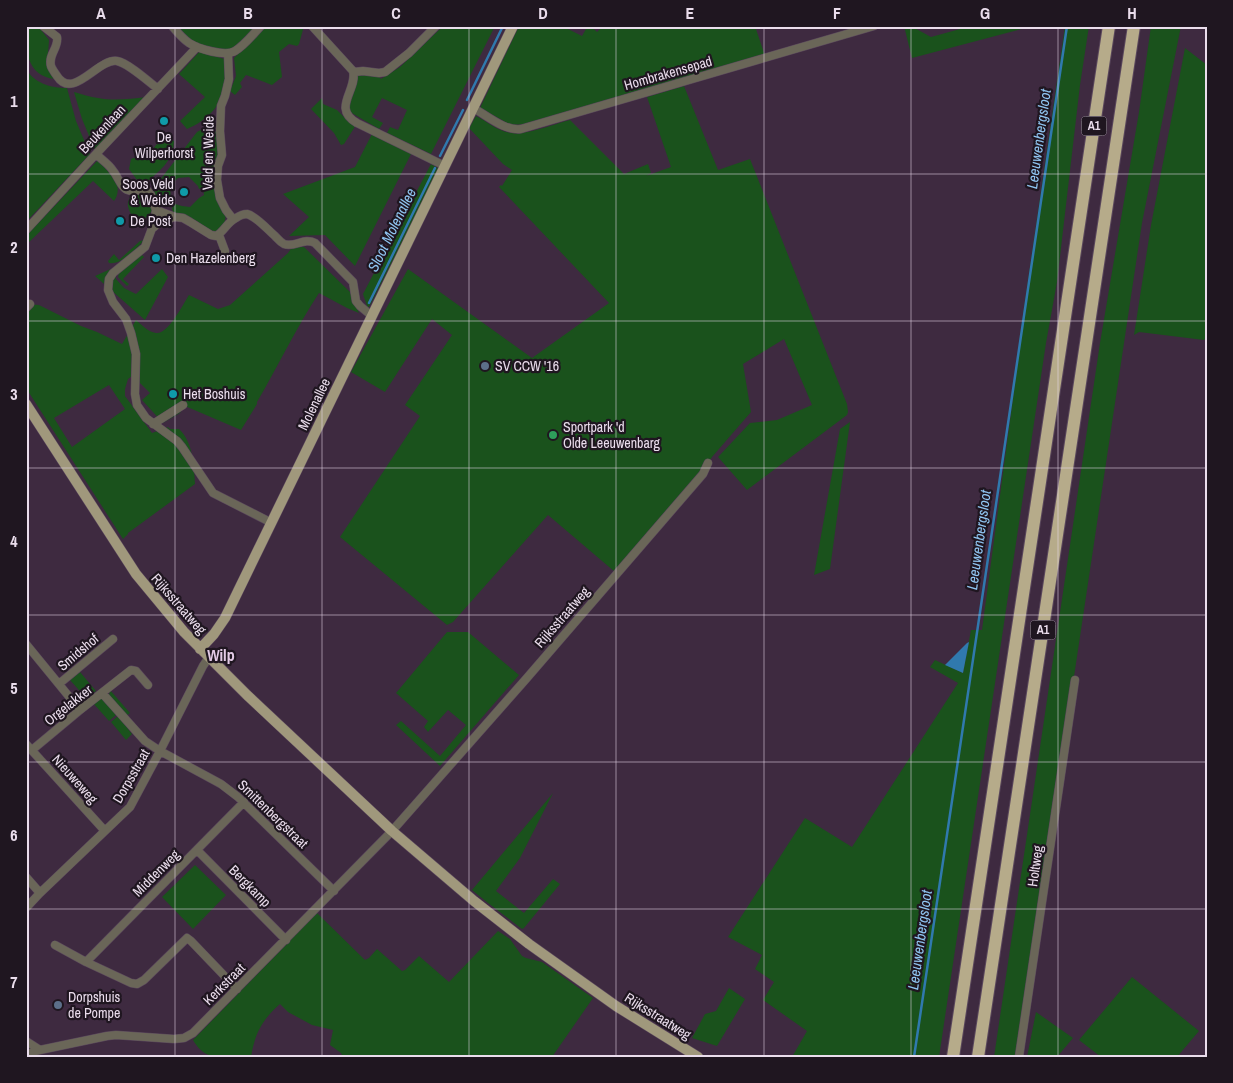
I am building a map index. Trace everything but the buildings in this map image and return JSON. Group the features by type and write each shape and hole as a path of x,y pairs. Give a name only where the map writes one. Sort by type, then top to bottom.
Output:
{"highway":[{"name":"A1","path":"953,1057 1109,26"},
{"name":"A1","path":"978,1057 1134,26"}],"main road":[{"name":"Molenallee","path":"200,649 225,618 513,26"},
{"name":"Rijksstraatweg","path":"26,404 136,574 168,614 200,649 254,702 392,831 474,901 528,944 616,1006 698,1057"}],"street":[{"path":"44,26 58,40 51,53 51,66 61,82 69,84 75,82 86,77 104,64 115,60 137,72 158,89"},
{"path":"172,26 189,43 197,47 228,54 235,51 261,26"},
{"path":"312,26 353,70 354,78 346,103 350,118 445,166"},
{"path":"353,70 385,72 409,53 436,26"},
{"name":"Hombrakensepad","path":"473,108 503,126 516,130 522,129 874,26"},
{"name":"Beukenlaan","path":"26,230 197,47"},
{"name":"Veld en Weide","path":"228,54 229,78 221,106 220,131 222,155 218,166 217,180 220,198 233,219"},
{"path":"96,154 112,169 123,188 128,191 146,189 151,195 156,210 152,230"},
{"path":"156,210 183,218 211,235 216,236 233,219 248,214 282,243 295,244 307,240 315,243 353,282 356,301 372,316"},
{"path":"175,217 162,220 152,230 145,242 147,250 113,273 110,279 108,290 113,302 126,319 136,354 134,382 137,405 143,415 153,424 177,440 213,493 272,523"},
{"path":"219,235 225,251"},
{"path":"153,424 183,405"},
{"name":"Rijksstraatweg","path":"392,831 697,481 708,463"},
{"name":"Smidshof","path":"60,683 112,639"},
{"path":"26,644 60,683 80,710"},
{"name":"Dorpsstraat","path":"26,908 130,807 201,669 209,658"},
{"path":"102,693 133,669 148,684"},
{"name":"Holtweg","path":"1019,1057 1075,680"},
{"name":"Orgelakker","path":"29,747 102,693 142,738 160,751"},
{"name":"Nieuweweg","path":"29,747 105,831"},
{"name":"Smittenbergstraat","path":"160,751 221,784 244,802 334,891"},
{"name":"Middenweg","path":"86,962 244,802"},
{"name":"Kerkstraat","path":"26,1054 116,1035 174,1039 184,1038 193,1033 392,831"},
{"name":"Bergkamp","path":"196,850 286,940"},
{"path":"26,877 40,893"},
{"path":"55,945 130,983 137,984 144,980 187,938 237,989"},
{"path":"26,1040 40,1050"}],"green space":[{"path":"26,26 38,26 49,40 48,64 55,79 45,77 33,67 26,44"},
{"path":"176,26 256,26 234,49 225,50 194,43"},
{"path":"266,26 304,26 299,44 297,46 289,44 279,52 282,77 272,85 246,75 240,83 242,87 235,95 230,91 236,76 234,58"},
{"path":"446,26 495,26 431,154 387,133 390,127 398,130 407,110 382,98 372,117 383,123 379,129 350,112 349,107 359,73 374,71 381,79 400,67 439,30"},
{"path":"519,26 562,26 582,36 586,29 592,27 597,32 603,26 755,26 765,56 531,124 511,125 480,108"},
{"path":"904,26 911,26 931,37 971,26 1033,26 912,58"},
{"path":"1065,26 1089,26 1080,85 1057,282 1046,343 939,1057 792,1057 807,1031 763,1000 774,982 755,969 762,955 728,937 805,818 852,847 958,683 930,667 935,660 963,673 971,630 982,630 1020,336"},
{"path":"1151,26 1181,26 1142,223 1017,1057 994,1057 1100,343 1139,112"},
{"path":"1185,48 1207,65 1207,336 1204,340 1139,332 1134,335 1151,225"},
{"path":"200,51 224,59 225,87 223,95 214,110 202,121 187,129 180,121 205,97 179,74"},
{"path":"26,68 33,77 43,84 67,88 76,121 90,154 26,222"},
{"path":"684,86 718,170 750,159 847,404 847,415 747,490 718,457 750,423 777,420 812,405 784,339 743,364 751,412 712,457 702,472 615,572 548,515 453,622 447,625 340,537 420,416 405,405 452,335 432,319 385,392 351,372 408,269 532,358 609,303 499,187 502,186 512,170 503,164 469,128 476,116 497,128 512,133 533,131 570,120 624,174 648,164 651,173 646,176 671,167 647,97"},
{"path":"74,92 110,99 146,97 95,150 82,119"},
{"path":"322,98 323,104 337,110 356,125 344,144 341,145 334,133 311,109"},
{"path":"206,127 216,132 218,137 220,155 215,168 226,214 224,226 215,232 211,232 197,221 173,213 172,208 175,204 190,207 204,195 203,188 199,189 189,177 178,178 170,186 171,202 168,205 163,206 153,189 197,132"},
{"path":"372,134 411,154 355,266 325,235 289,236 309,217 283,194 355,167"},
{"path":"164,136 174,141 169,159 148,181 137,180 129,169 131,159 150,152"},
{"path":"98,160 117,184 118,192 114,201 93,181 28,243 26,262 26,236"},
{"path":"431,164 439,169 368,309 363,294"},
{"path":"135,192 143,194 148,198 153,210 138,226 131,219 132,216 128,206 130,198"},
{"path":"144,240 133,252 123,259 118,262 109,263 108,261 114,254 119,260 140,241"},
{"path":"293,246 304,247 350,292 359,313 319,293 241,430 185,406 180,413 163,423 142,400 150,393 134,377 132,376 128,379 125,396 152,433 168,427 170,429 179,429 184,434 192,454 195,484 128,533 123,539 26,388 26,304 39,305 122,344 136,320 153,332 161,332 175,318 189,295 218,309 230,305 288,253","holes":["109,385 125,409 72,447 54,418"]},
{"path":"138,255 144,257 123,279 129,284 127,286 118,277 120,270"},
{"path":"115,267 116,279 124,288 136,294 162,269 168,277 145,320 95,276"},
{"path":"850,422 830,569 814,575 840,429"},
{"path":"447,632 468,632 519,675 440,766 396,725 401,721 440,756 466,725 448,710 428,732 424,727 428,721 396,693"},
{"path":"80,672 96,691 86,698 70,680"},
{"path":"110,690 130,713 126,716 109,695"},
{"path":"100,698 117,714 109,721 93,703"},
{"path":"118,716 132,734 126,740 111,722"},
{"path":"553,793 520,858 496,891 524,913 553,879 560,884 522,929 472,890"},
{"path":"195,865 226,895 193,929 162,897"},
{"path":"317,913 365,960 377,949 402,971 419,956 449,982 498,931 510,939 522,956 542,962 593,998 552,1057 343,1057 341,1053 330,1045 333,1030 312,1025 288,1012 280,1004 268,1016 260,1028 251,1057 216,1056 203,1052 193,1040"},
{"path":"1132,977 1199,1031 1177,1057 1101,1057 1079,1040"},
{"path":"729,988 745,999 717,1046 692,1038 705,1014 716,1011"},
{"path":"1036,1012 1073,1038 1057,1057 1027,1057"}],"water":[{"path":"969,642 963,673 945,665 967,643"}],"waterway":[{"name":"Sloot Molenallee","path":"467,100 503,26"},
{"name":"Leeuwenbergsloot","path":"914,1057 1067,26"},
{"name":"Sloot Molenallee","path":"440,156 463,110"},
{"name":"Sloot Molenallee","path":"369,303 435,168"}],"place":[{"name":"De Wilperhorst","path":"164,121"},
{"name":"Soos Veld & Weide","path":"184,192"},
{"name":"De Post","path":"120,221"},
{"name":"Den Hazelenberg","path":"156,258"},
{"name":"SV CCW '16","path":"485,366"},
{"name":"Het Boshuis","path":"173,394"},
{"name":"Sportpark 'd Olde Leeuwenbarg","path":"553,435"},
{"name":"Dorpshuis de Pompe","path":"58,1005"}],"district":[{"name":"Wilp","path":"221,655"}]}
